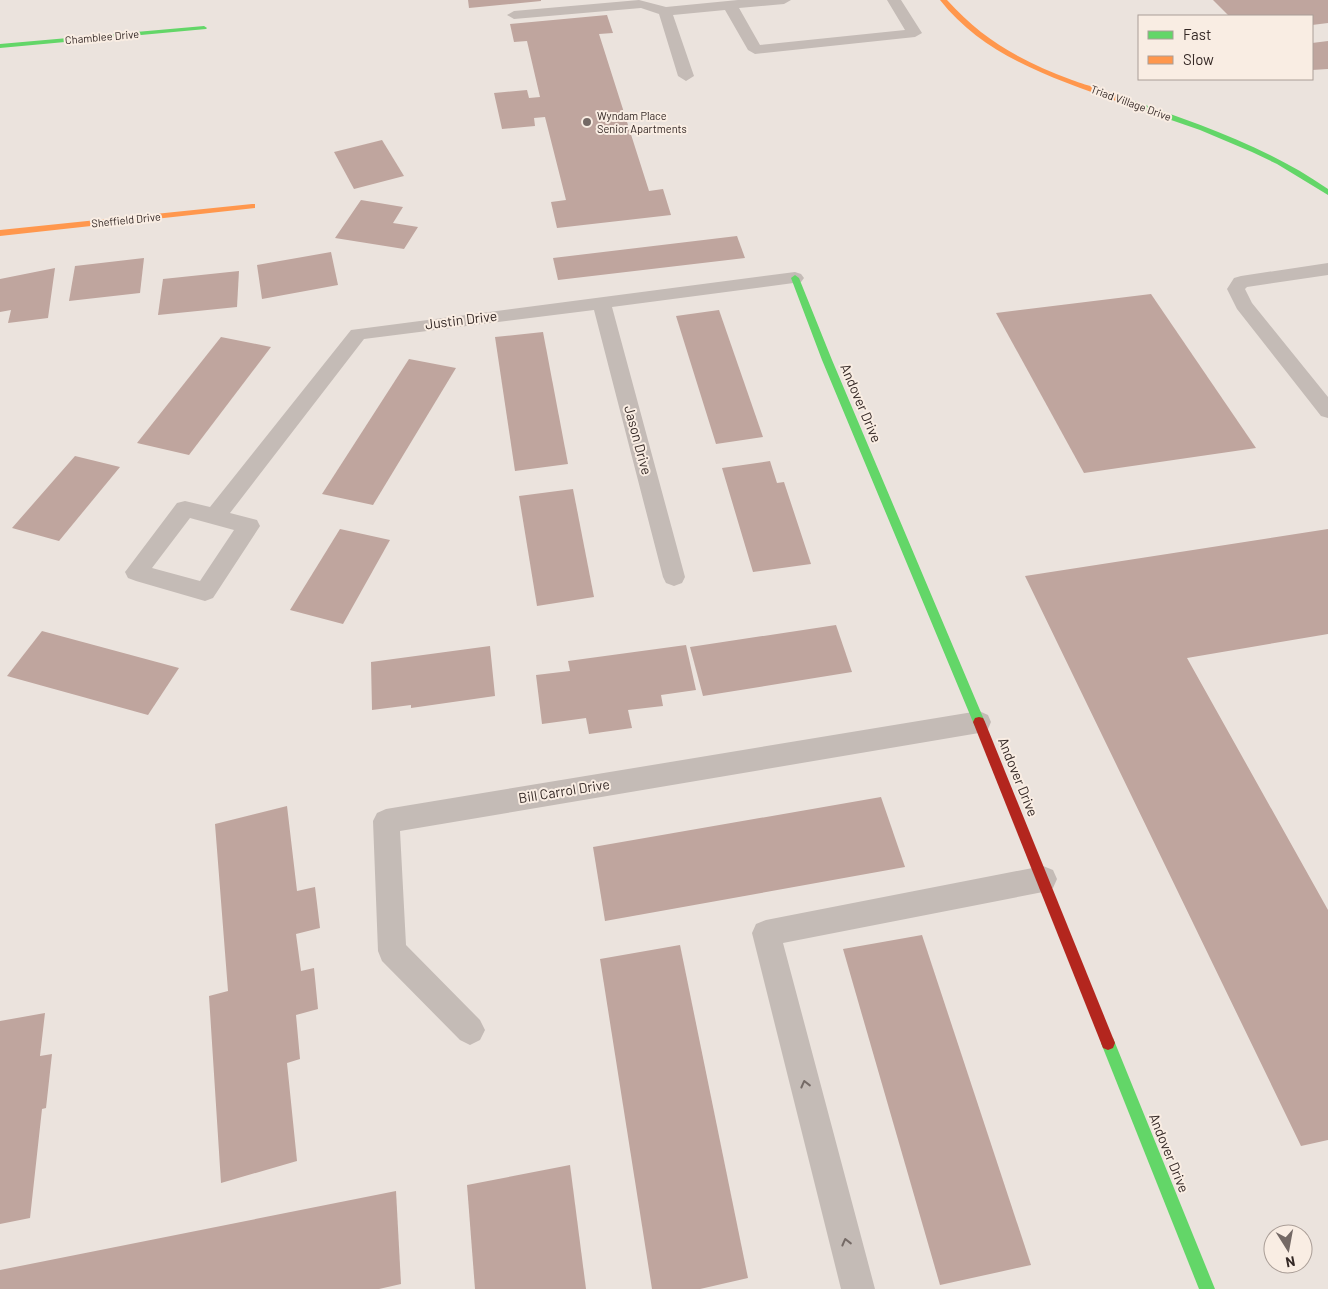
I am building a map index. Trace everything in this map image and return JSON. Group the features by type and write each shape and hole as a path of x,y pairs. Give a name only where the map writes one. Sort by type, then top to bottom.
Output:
{"street":[{"name":"Triad Village Drive","path":"943,0 974,36 1013,59 1259,150 1308,177 1328,193"},
{"name":"Chamblee Drive","path":"0,46 204,28"},
{"name":"Sheffield Drive","path":"0,233 252,206"},
{"name":"Andover Drive","path":"795,278 827,360 979,722 1207,1289"}],"lane":[{"path":"514,15 642,4 665,11 784,0"},
{"path":"730,5 755,50 915,33 894,0"},
{"path":"665,11 686,76"},
{"path":"1328,269 1241,282 1236,289 1244,305 1328,411"},
{"name":"Justin Drive","path":"215,516 358,334 795,278"},
{"name":"Jason Drive","path":"601,302 674,577"},
{"path":"185,509 215,516 249,526 205,592 136,572 185,509"},
{"name":"Bill Carrol Drive","path":"470,1030 392,951 386,821 979,722"},
{"path":"858,1289 766,933 1042,879"}],"building":[{"path":"468,0 541,0 541,1 469,8"},
{"path":"1213,0 1328,0 1328,23 1313,25 1313,15 1228,15"},
{"name":"Wyndam Place Senior Apartments","path":"607,15 613,33 599,34 649,191 663,189 671,215 557,228 551,202 566,200 545,117 534,118 535,126 502,129 494,93 527,90 529,98 540,97 527,41 514,42 510,24"},
{"path":"1328,41 1328,69 1313,70 1313,43"},
{"path":"382,140 404,176 354,189 334,152"},
{"path":"361,200 403,207 393,223 418,227 404,249 335,238"},
{"path":"737,236 745,258 558,280 553,258"},
{"path":"331,252 338,285 262,299 257,265"},
{"path":"144,258 140,293 69,301 75,266"},
{"path":"55,268 48,318 8,323 11,310 0,312 0,279"},
{"path":"239,271 237,307 158,315 163,279"},
{"path":"1151,294 1256,448 1084,473 996,313"},
{"path":"719,310 763,437 716,444 676,316"},
{"path":"543,332 568,464 515,471 495,337"},
{"path":"221,337 271,347 189,455 137,443"},
{"path":"409,359 456,368 373,505 322,494"},
{"path":"75,456 120,467 59,541 12,528"},
{"path":"770,461 777,483 784,482 811,564 753,572 722,468"},
{"path":"573,489 594,597 537,606 519,496"},
{"path":"340,529 390,540 343,624 290,610"},
{"path":"1328,529 1328,634 1187,658 1328,910 1328,1140 1301,1146 1025,576"},
{"path":"836,625 852,672 703,696 690,647"},
{"path":"42,631 179,668 148,715 7,676"},
{"path":"686,645 696,690 661,695 663,706 628,710 632,728 589,734 586,718 542,724 536,675 570,671 568,661"},
{"path":"490,646 495,696 411,708 411,705 372,710 371,662"},
{"path":"881,797 905,867 605,921 593,847"},
{"path":"287,806 297,891 315,887 320,928 296,934 301,971 314,968 318,1009 296,1015 300,1059 287,1063 297,1161 221,1183 209,996 228,991 215,824"},
{"path":"922,935 1031,1265 940,1285 843,949"},
{"path":"680,945 748,1278 700,1289 652,1289 600,959"},
{"path":"45,1013 40,1056 52,1054 46,1108 42,1109 30,1218 0,1224 0,1021"},
{"path":"570,1165 586,1289 475,1289 467,1185"},
{"path":"396,1191 401,1284 379,1289 0,1289 0,1270"}],"traffic: fast":[{"path":"0,46 204,28"},
{"path":"1122,100 1202,128 1255,150 1305,177 1328,193"},
{"path":"795,278 827,360 979,722"},
{"path":"1108,1043 1207,1289"}],"traffic: slow":[{"path":"943,0 981,37 1002,51 1047,73 1122,100"},
{"path":"0,233 252,206"}],"traffic: jam":[{"path":"979,722 1108,1043"}],"place":[{"name":"Wyndam Place Senior Apartments","path":"587,122"}]}
